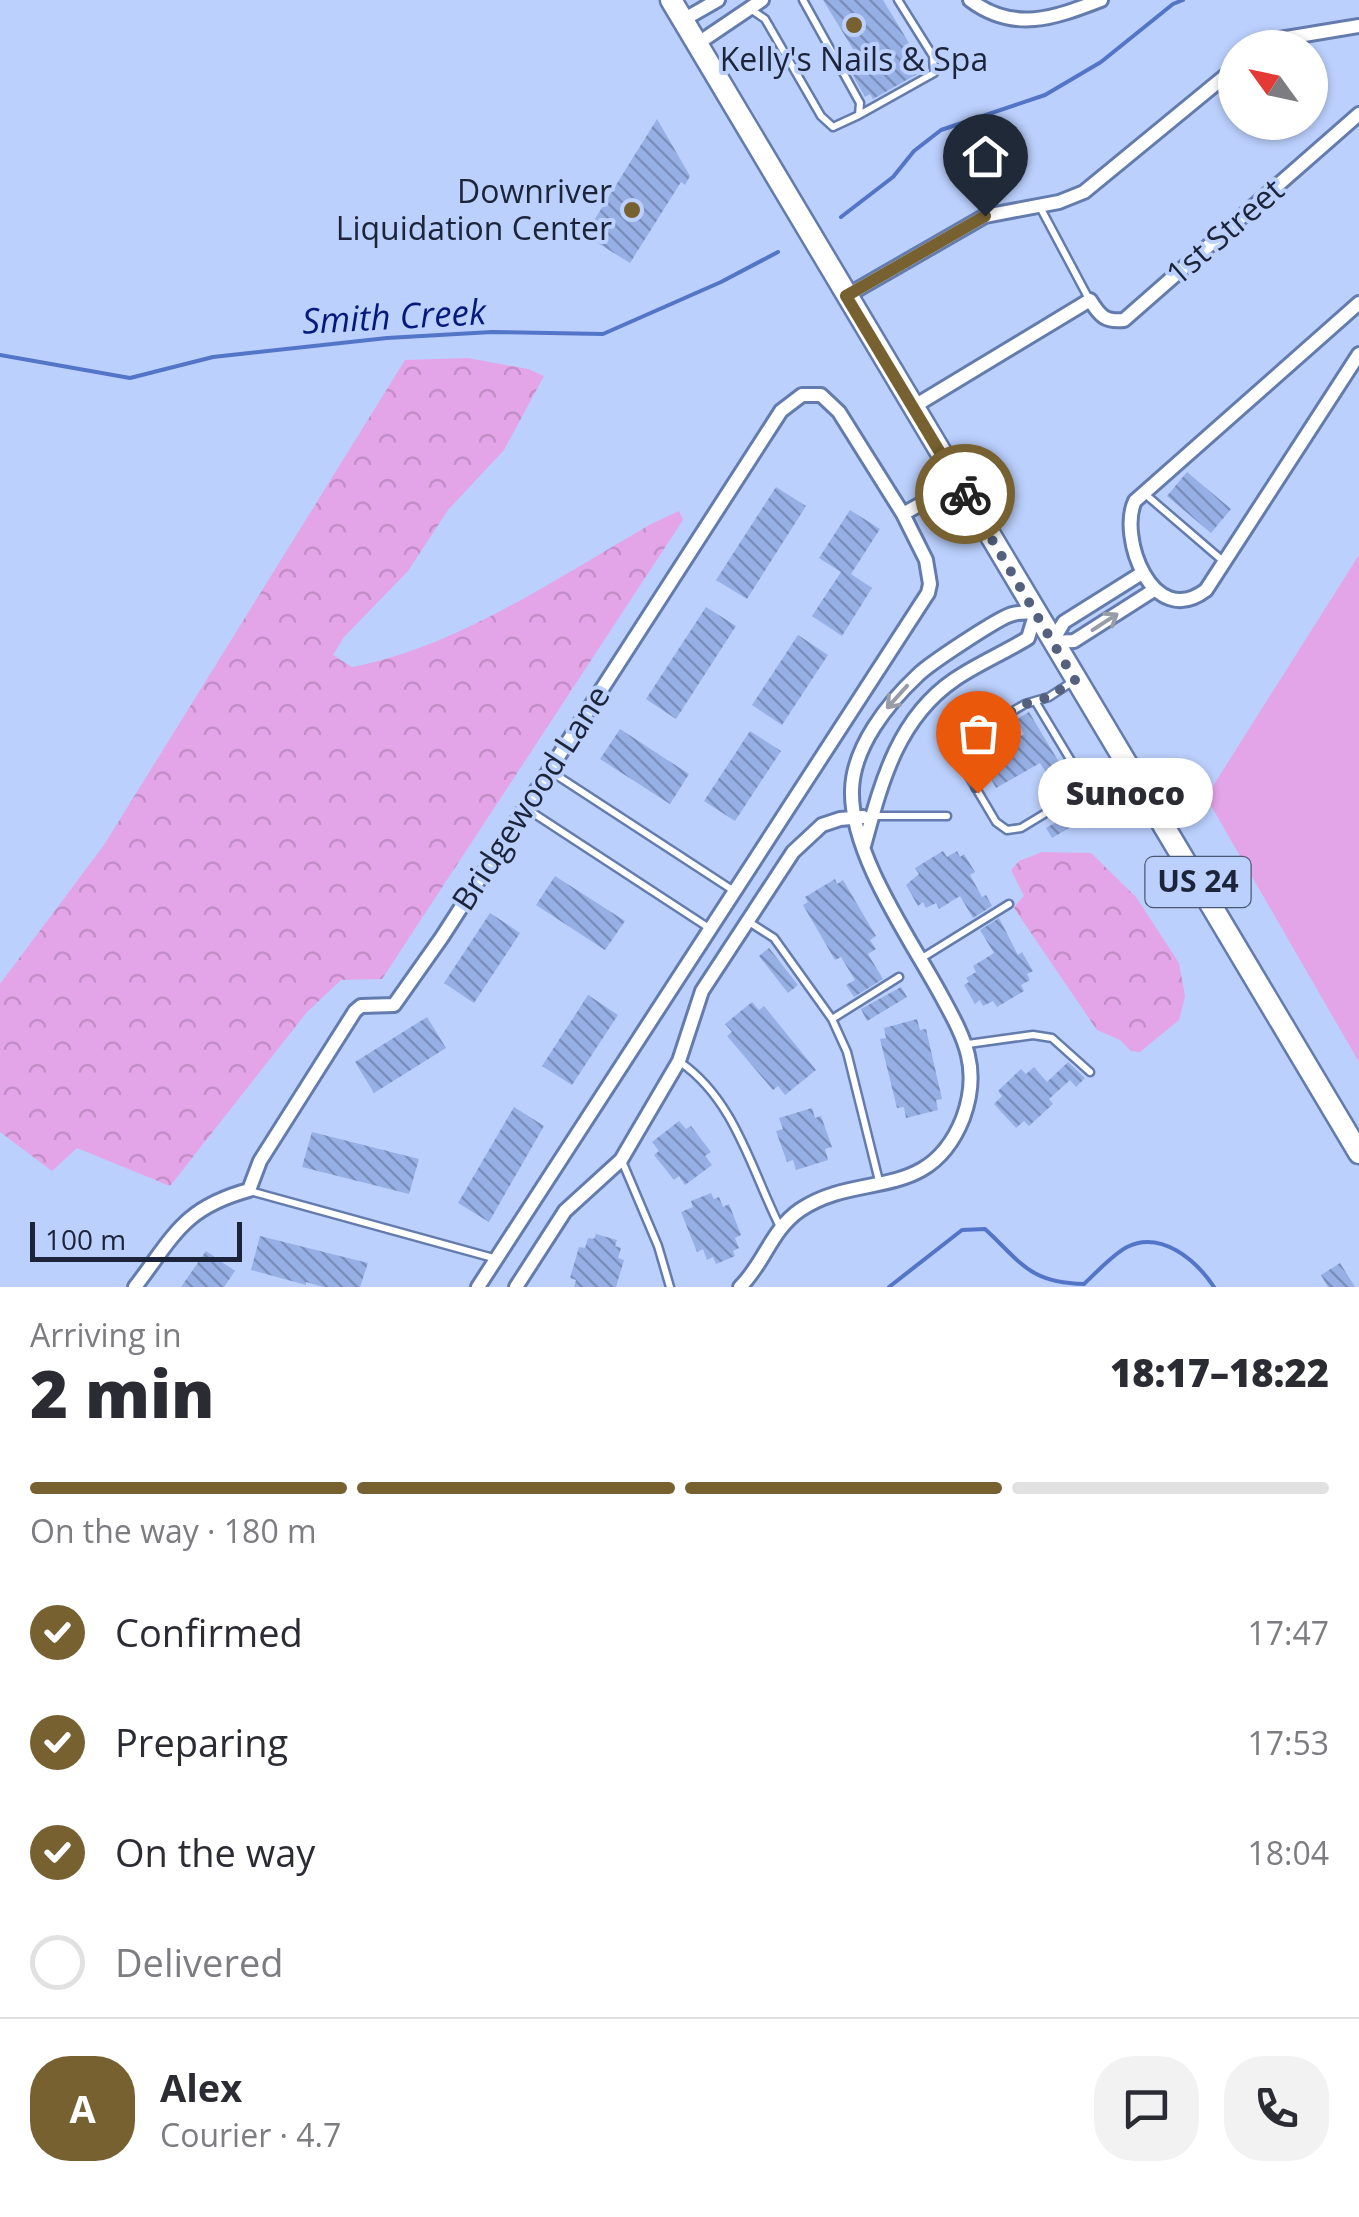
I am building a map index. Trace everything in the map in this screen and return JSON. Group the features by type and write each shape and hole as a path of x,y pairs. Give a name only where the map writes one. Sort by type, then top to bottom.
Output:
{"main road":[{"name":"US 24","path":"670,0 1359,1153"}],"street":[{"path":"682,20 718,0"},
{"path":"970,0 992,14 1028,22 1054,18 1100,0"},
{"path":"697,44 756,5"},
{"path":"1328,31 1359,26"},
{"path":"846,296 985,216 1072,198 1096,184 1218,82"},
{"name":"1st Street","path":"1090,300 1100,316 1110,322 1124,320 1359,114"},
{"path":"913,407 1090,300"},
{"path":"1359,302 1135,501 1130,517 1142,573 1154,590 1175,600 1192,599 1206,590 1359,354"},
{"name":"Bridgewood Lane","path":"249,1190 260,1161 355,1011 361,1006 394,1005 781,412 795,398 811,393 829,400 903,514 929,571 930,584 924,602 478,1287"},
{"path":"903,514 958,483"},
{"path":"1052,642 1064,622 1142,573"},
{"path":"1052,642 1074,641 1154,590"},
{"path":"740,1287 780,1227 797,1212 820,1199 901,1181 917,1173 936,1158 962,1120 968,1096 968,1044 883,893 864,846 852,788 859,761 887,707 938,658 1010,614 1036,612 1028,638 954,680 922,709 883,774 864,846"},
{"path":"938,658 954,680"},
{"path":"516,1287 565,1211 621,1160 679,1062 702,991 804,840 822,825 873,816"},
{"path":"135,1287 197,1210 215,1199 249,1190"}],"lane":[{"path":"803,0 860,103 859,115"},
{"path":"756,5 821,116 833,127 934,72 933,56 898,0"},
{"path":"1040,207 1090,300"},
{"path":"1142,492 1224,562"},
{"path":"1075,680 965,738 960,750 961,763 996,822 1007,830 1021,828 1074,796 1091,794 1132,774"},
{"path":"1035,701 1091,794"},
{"path":"549,770 734,891"},
{"path":"525,808 710,929"},
{"path":"873,816 947,816"},
{"path":"922,959 1010,904"},
{"path":"748,921 774,938 832,1019 846,1052 880,1185"},
{"path":"832,1019 899,977"},
{"path":"968,1044 1033,1035 1052,1038 1090,1072"},
{"path":"679,1062 710,1086 732,1119 780,1227"},
{"path":"621,1160 658,1246 670,1287"},
{"path":"249,1190 496,1259"}],"green space":[{"path":"468,358 528,369 544,376 504,450 448,510 408,571 344,637 333,655 352,667 431,643 544,587 653,523 679,511 683,520 382,979 341,980 307,1012 170,1186 77,1148 52,1171 0,1132 0,984 104,845 405,360"},
{"path":"1359,555 1359,1062 1206,797"},
{"path":"1042,852 1091,853 1136,897 1179,963 1185,996 1179,1020 1140,1052 1131,1051 1120,1040 1097,1030 1014,907 1024,896 1011,870 1019,861"}],"building":[{"path":"823,0 883,0 921,63 919,73 873,99 870,94 865,97 845,61 856,54"},
{"name":"Downriver Liquidation Center","path":"657,119 690,176 685,185 681,182 630,263 585,235"},
{"path":"1187,472 1231,509 1211,533 1167,496"},
{"path":"776,487 806,506 747,599 716,580"},
{"path":"850,510 880,529 851,574 872,588 842,636 812,616 841,572 819,558"},
{"path":"706,607 736,626 676,719 646,699"},
{"path":"798,635 828,655 782,725 752,705"},
{"path":"1029,712 1063,769 1049,777 1040,763 996,788 980,760 1024,734 1016,720"},
{"path":"620,729 689,774 670,804 600,759"},
{"path":"750,731 781,751 735,821 704,801"},
{"path":"1070,814 1076,824 1052,838 1046,828"},
{"path":"943,851 947,857 957,851 960,857 964,854 975,872 970,875 992,906 973,918 960,896 939,909 936,903 926,908 923,902 918,906 906,885 919,874 915,868"},
{"path":"555,876 625,921 605,950 536,905"},
{"path":"835,879 837,884 843,880 876,936 870,940 876,949 868,954 883,979 854,997 846,985 855,980 841,957 835,960 803,905 808,902 805,897"},
{"path":"490,913 520,933 474,1003 444,983"},
{"path":"999,918 1018,955 1022,952 1033,971 1027,974 1030,980 1021,985 1024,991 997,1007 993,1001 983,1006 980,1000 975,1004 964,985 969,982 966,978 976,972 973,966 994,953 980,930"},
{"path":"769,948 798,985 788,993 759,956"},
{"path":"901,987 907,997 867,1021 861,1009"},
{"path":"588,995 618,1015 572,1085 542,1066"},
{"path":"752,1002 759,1010 764,1006 816,1070 785,1095 778,1086 773,1090 727,1036 732,1032 725,1024"},
{"path":"427,1017 446,1048 374,1093 355,1062"},
{"path":"917,1019 920,1030 926,1029 942,1099 936,1100 938,1110 906,1118 904,1107 897,1108 880,1039 886,1038 884,1028"},
{"path":"1068,1062 1085,1078 1076,1087 1070,1080 1049,1099 1053,1104 1029,1126 1024,1121 1016,1128 994,1104 1002,1096 998,1091 1021,1069 1026,1074 1034,1067 1047,1082"},
{"path":"514,1107 544,1126 489,1222 458,1203"},
{"path":"812,1108 815,1118 821,1116 832,1147 825,1149 828,1160 796,1170 793,1160 787,1162 776,1131 783,1129 779,1118"},
{"path":"679,1121 686,1129 691,1126 711,1152 705,1156 712,1165 685,1185 679,1176 674,1180 654,1155 659,1151 652,1142"},
{"path":"312,1132 419,1159 409,1194 302,1167"},
{"path":"711,1193 714,1199 719,1197 723,1207 729,1204 741,1235 735,1238 739,1248 733,1251 735,1256 716,1264 713,1257 707,1260 703,1249 697,1252 681,1212 693,1207 691,1201"},
{"path":"596,1234 617,1240 615,1246 621,1248 618,1258 624,1260 616,1287 574,1287 576,1280 570,1278 579,1247 585,1248 588,1238 594,1239"},
{"path":"260,1236 368,1263 360,1287 306,1285 251,1270"},
{"path":"206,1251 235,1271 224,1287 181,1287"},
{"path":"1340,1263 1355,1287 1328,1287 1321,1275"}],"waterway":[{"name":"Smith Creek","path":"841,217 893,177 914,151 941,130 1045,95 1101,62 1183,0"},
{"name":"Smith Creek","path":"0,355 130,378 213,357 387,338 492,332 603,334 778,252"},
{"path":"889,1287 962,1230 985,1229 1018,1261 1050,1280 1084,1284 1121,1250 1152,1242 1188,1258 1214,1287"}],"way so far":[{"path":"965,494 1075,680 965,738 960,750 961,763 978,793"}],"place":[{"name":"Kelly's Nails & Spa","path":"854,25"},
{"name":"Downriver Liquidation Center","path":"632,210"},
{"name":"Sunoco","path":"978,793"}],"route":[{"path":"965,494 846,296 985,216"}]}
